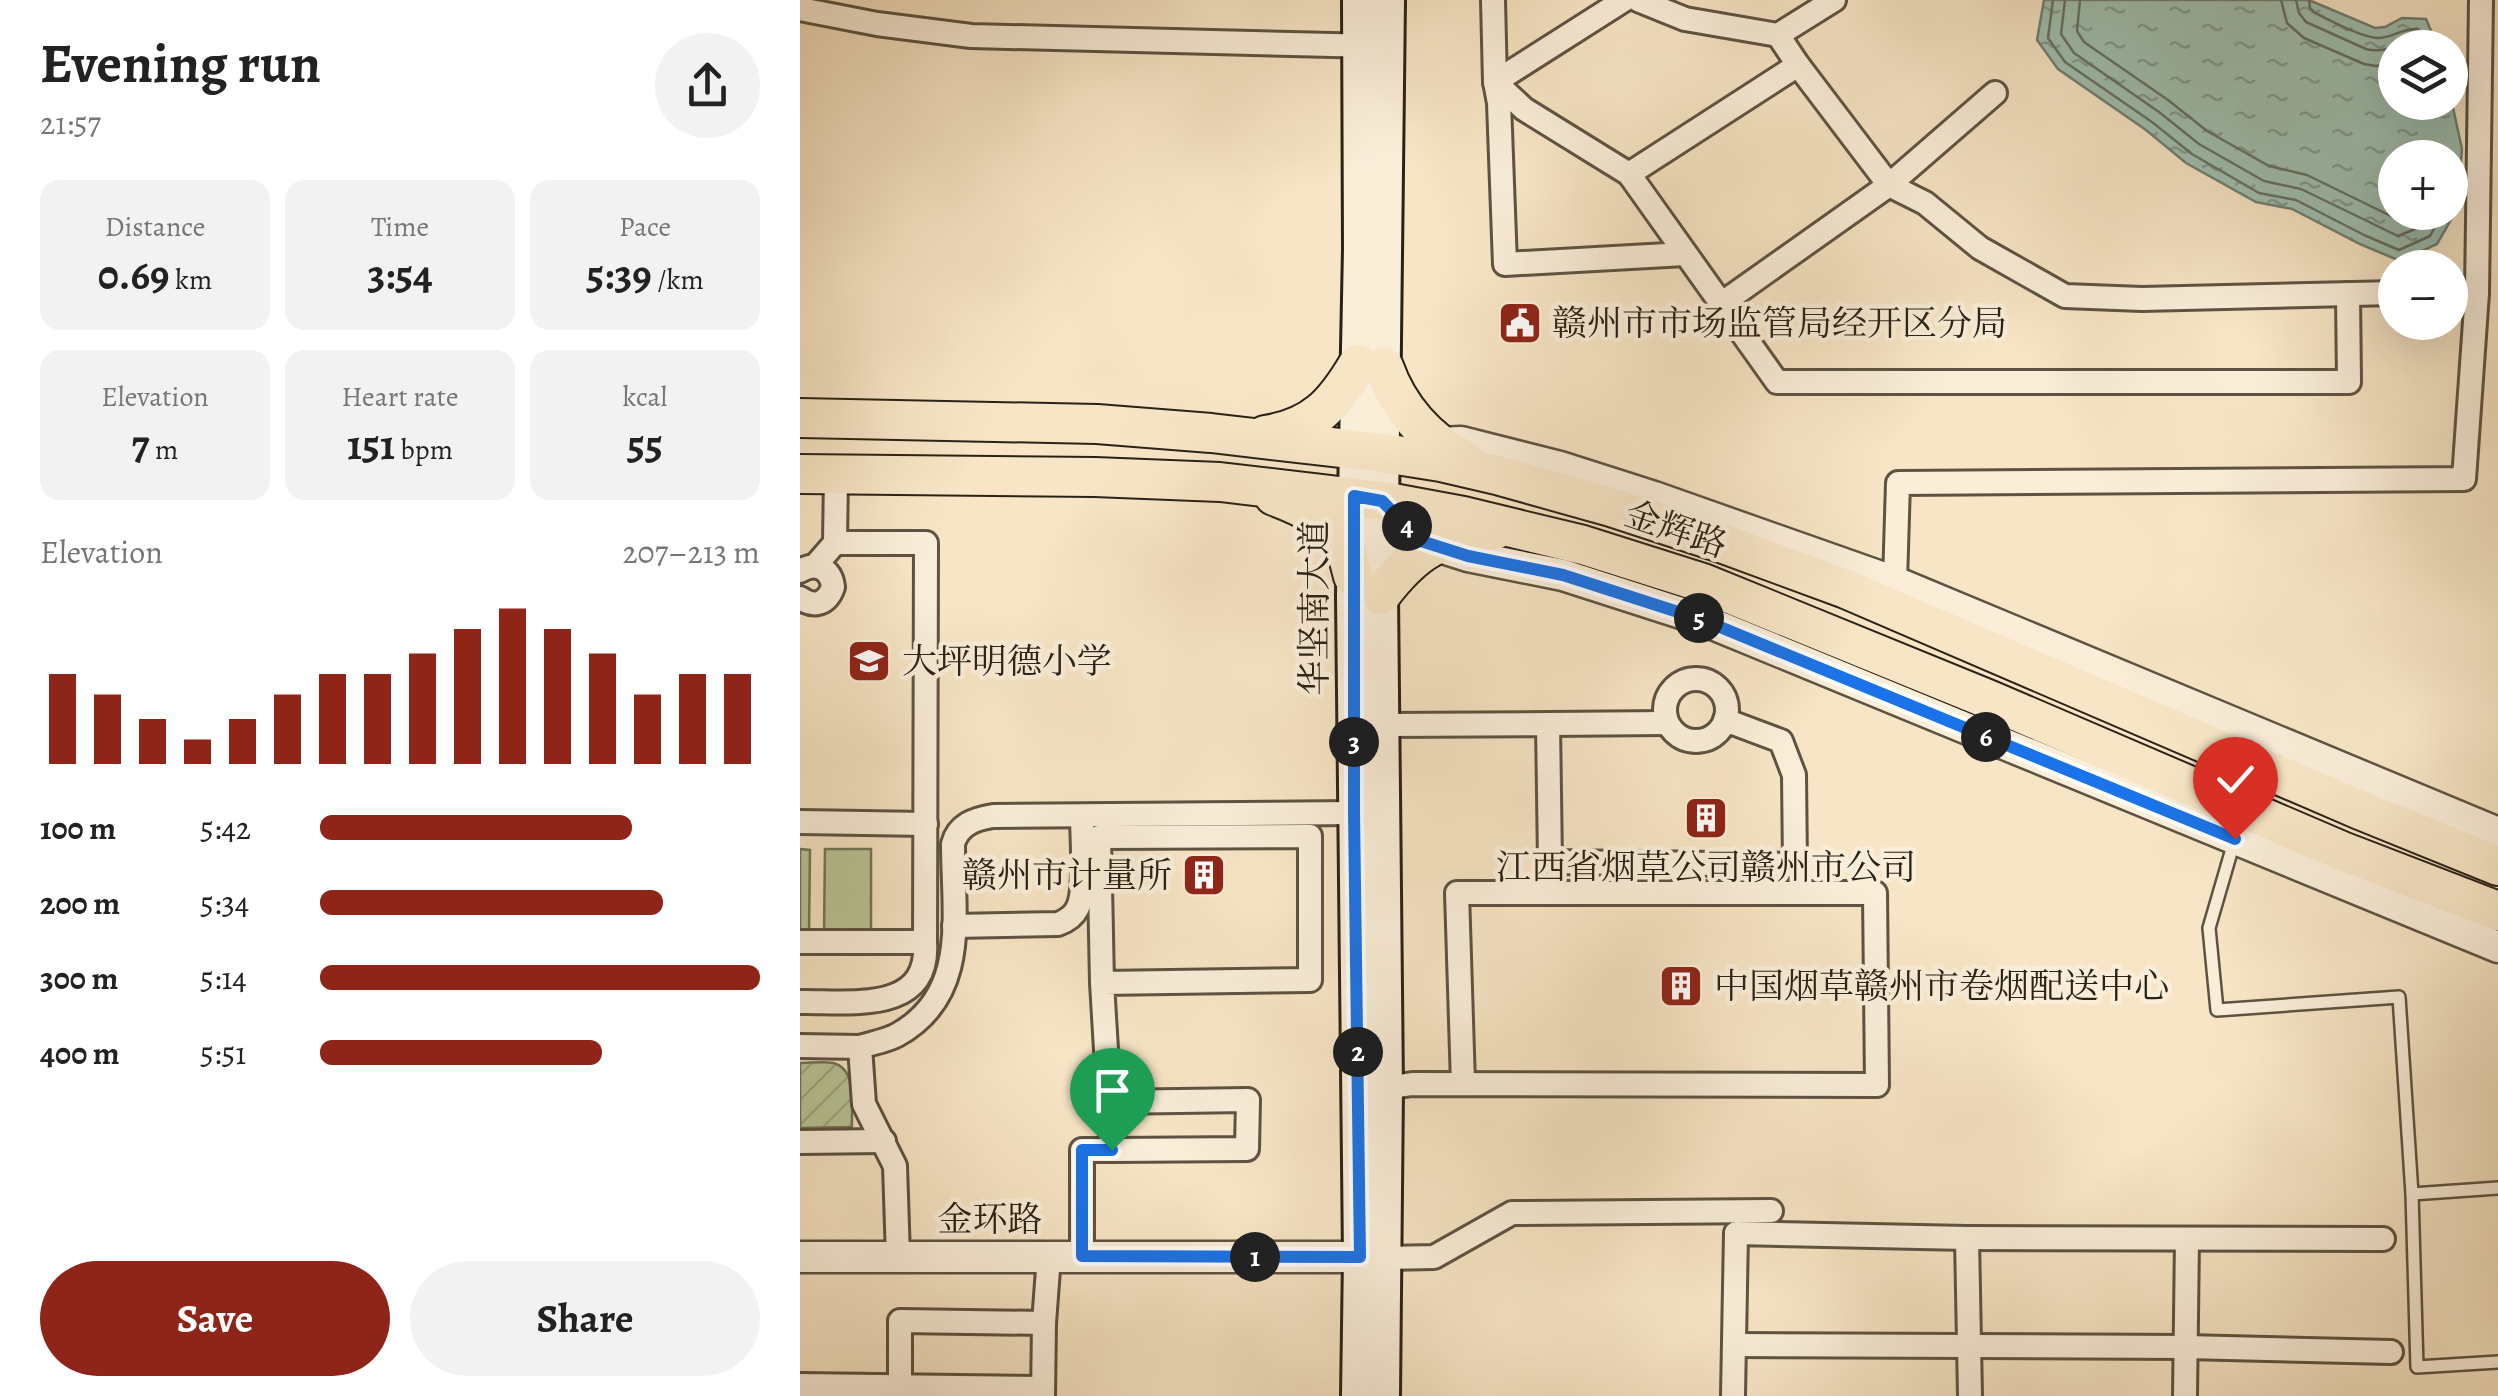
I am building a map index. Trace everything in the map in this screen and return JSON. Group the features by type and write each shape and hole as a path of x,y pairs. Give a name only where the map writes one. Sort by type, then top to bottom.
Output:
{"main road":[{"name":"华坚南大道","path":"1360,0 1374,46"},
{"name":"华坚南大道","path":"1383,1396 1373,1257 1354,812 1367,586 1374,46 1388,0"},
{"path":"1248,438 1287,432 1308,422 1371,366 1438,443 1497,475"},
{"name":"金辉路","path":"800,418 1097,424 1369,451 1497,475 1611,507 1846,589 2498,866"},
{"name":"金辉路","path":"818,474 1095,476 1244,484 1368,499 1583,545 1704,583 1990,700 2241,825 2342,851 2498,911"},
{"path":"1244,484 1306,509 1326,524 1343,544 1367,586 1398,573 1434,545 1478,532 1514,528"},
{"name":"华坚南大道","path":"1358,1396 1386,1088 1382,725 1367,586"}],"street":[{"path":"1493,0 1505,264 1686,254"},
{"path":"1496,82 1624,0"},
{"path":"1638,0 1685,19 1778,35 1834,0"},
{"path":"1895,582 1898,483 2464,479 2477,293 2480,0"},
{"path":"800,9 971,36 1374,46"},
{"path":"1778,35 1890,185 1924,204 1980,248 2065,296 2142,299 2378,293"},
{"path":"1629,174 1798,65"},
{"path":"1496,82 1524,109 1629,174 1777,382 2349,382 2348,294"},
{"path":"1721,304 1890,185 1996,93"},
{"path":"2468,293 2477,293"},
{"path":"1369,451 1461,442 1654,496 1895,582 2498,832"},
{"path":"818,474 835,543"},
{"path":"1368,499 1421,541 1468,556 1563,575 1703,620 2241,825 2498,947"},
{"path":"800,1002 885,1000 896,996 906,991 920,974 926,952 926,543 835,543 808,569"},
{"path":"800,598 817,604 830,595 829,573 808,569"},
{"path":"1705,680 1720,690 1727,706 1725,720 1718,732 1700,741 1680,738 1664,713 1669,694 1685,681 1705,680"},
{"path":"1548,724 1550,862 1795,865 1794,775 1781,741 1725,720"},
{"path":"1382,725 1667,723"},
{"path":"800,1046 860,1047 896,1035 937,1002 953,954 952,844 962,828 977,819 1354,812"},
{"path":"954,926 1058,924 1070,918 1082,896 1082,816"},
{"path":"800,822 926,824"},
{"path":"1102,984 1310,980 1310,836 1098,837 1102,984 1112,1150"},
{"path":"1386,1088 1412,1084 1878,1085 1875,892 1457,892 1462,1084"},
{"path":"800,942 925,942"},
{"path":"860,1047 864,1104 895,1166 898,1256"},
{"path":"1082,1256 1082,1150 1247,1148 1248,1100 1110,1102"},
{"path":"800,1142 884,1141"},
{"path":"1373,1257 1434,1257 1512,1214 1771,1211"},
{"path":"1733,1396 1736,1233 2383,1239"},
{"path":"1967,1238 1970,1396"},
{"path":"2185,1396 2187,1239"},
{"path":"800,1385 900,1391 1043,1392 1050,1256"},
{"name":"金环路","path":"800,1258 1373,1257"},
{"path":"900,1391 900,1322 1044,1323"},
{"path":"1734,1346 2186,1346 2391,1352"}],"lane":[{"path":"2241,825 2209,928 2218,1010 2400,997 2417,1367 2498,1362"},
{"path":"2412,1194 2498,1188"}],"green space":[{"path":"800,849 810,850 809,934 800,934"},
{"path":"825,849 871,849 871,933 824,933"},
{"path":"800,1063 833,1063 846,1073 852,1090 852,1127 800,1128"}],"water":[{"path":"2044,0 2309,0 2375,28 2402,18 2426,19 2431,30 2378,30 2378,120 2456,120 2460,140 2378,140 2378,230 2445,230 2437,244 2424,250 2378,252 2292,209 2256,202 2186,163 2058,69 2037,40"}],"place":[{"name":"赣州市市场监管局经开区分局","path":"1520,323"},
{"name":"大坪明德小学","path":"869,661"},
{"name":"江西省烟草公司赣州市公司","path":"1706,818"},
{"name":"赣州市计量所","path":"1204,875"},
{"name":"中国烟草赣州市卷烟配送中心","path":"1681,986"}],"route":[{"path":"1112,1150 1082,1150 1082,1256 1360,1257 1354,496 1382,501 1421,541 1468,556 1563,575 1703,620 2235,839"}]}
